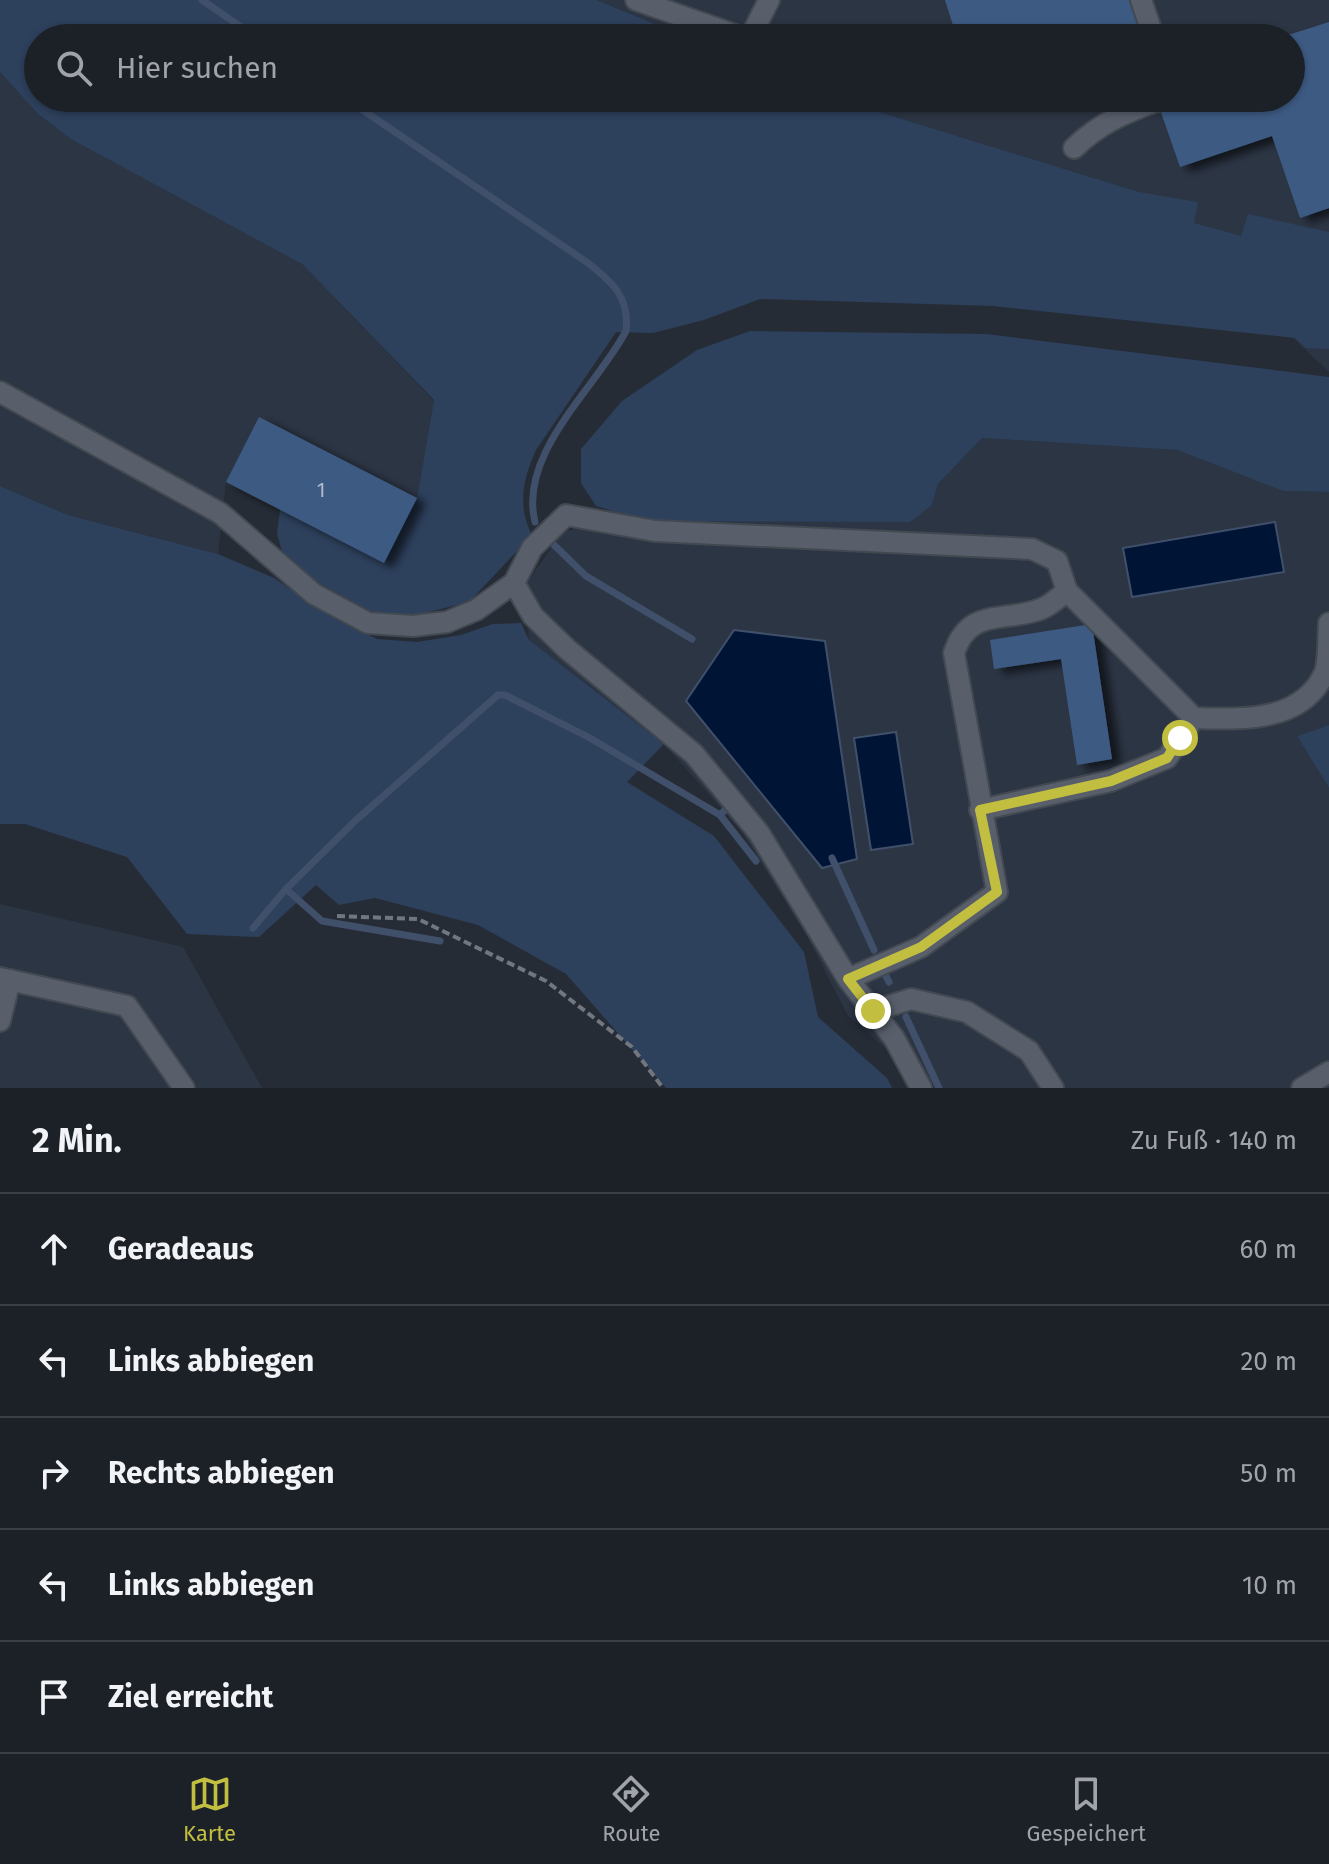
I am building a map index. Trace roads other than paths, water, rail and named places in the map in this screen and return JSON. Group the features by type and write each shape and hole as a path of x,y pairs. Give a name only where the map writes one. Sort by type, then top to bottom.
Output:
{"lane":[{"path":"636,0 704,24"},
{"path":"757,24 769,0"},
{"path":"1141,0 1149,24"},
{"path":"1074,148 1096,127 1125,112"},
{"path":"0,392 220,513 314,594 368,623 413,626 447,622 476,610 514,583 532,548 566,515 655,531 1032,549 1057,561 1067,591 1194,718 1259,720 1302,700 1325,672 1329,623"},
{"path":"514,583 533,616 567,649 694,754 759,833 848,979 894,1038 921,1088"},
{"path":"848,979 921,947 997,892 954,653 960,632 979,621 1044,609 1067,591"},
{"path":"980,810 1111,781 1167,758 1194,718"},
{"path":"0,1021 5,979 127,1006 184,1088"},
{"path":"873,1011 911,999 967,1012 1029,1051 1053,1088"},
{"path":"1302,1088 1329,1072"}],"waterway":[{"path":"202,0 237,24"},
{"path":"366,112 588,263 612,284 622,300 626,331 563,422 548,446 538,471 533,496 535,522"},
{"path":"554,545 586,576 692,639"},
{"path":"253,928 286,889 355,821 498,695 505,695 590,738 720,815 725,810"},
{"path":"720,815 756,861"},
{"path":"832,858 874,950"},
{"path":"286,889 322,921 440,941"},
{"path":"884,972 889,982"},
{"path":"906,1017 939,1088"}]}
